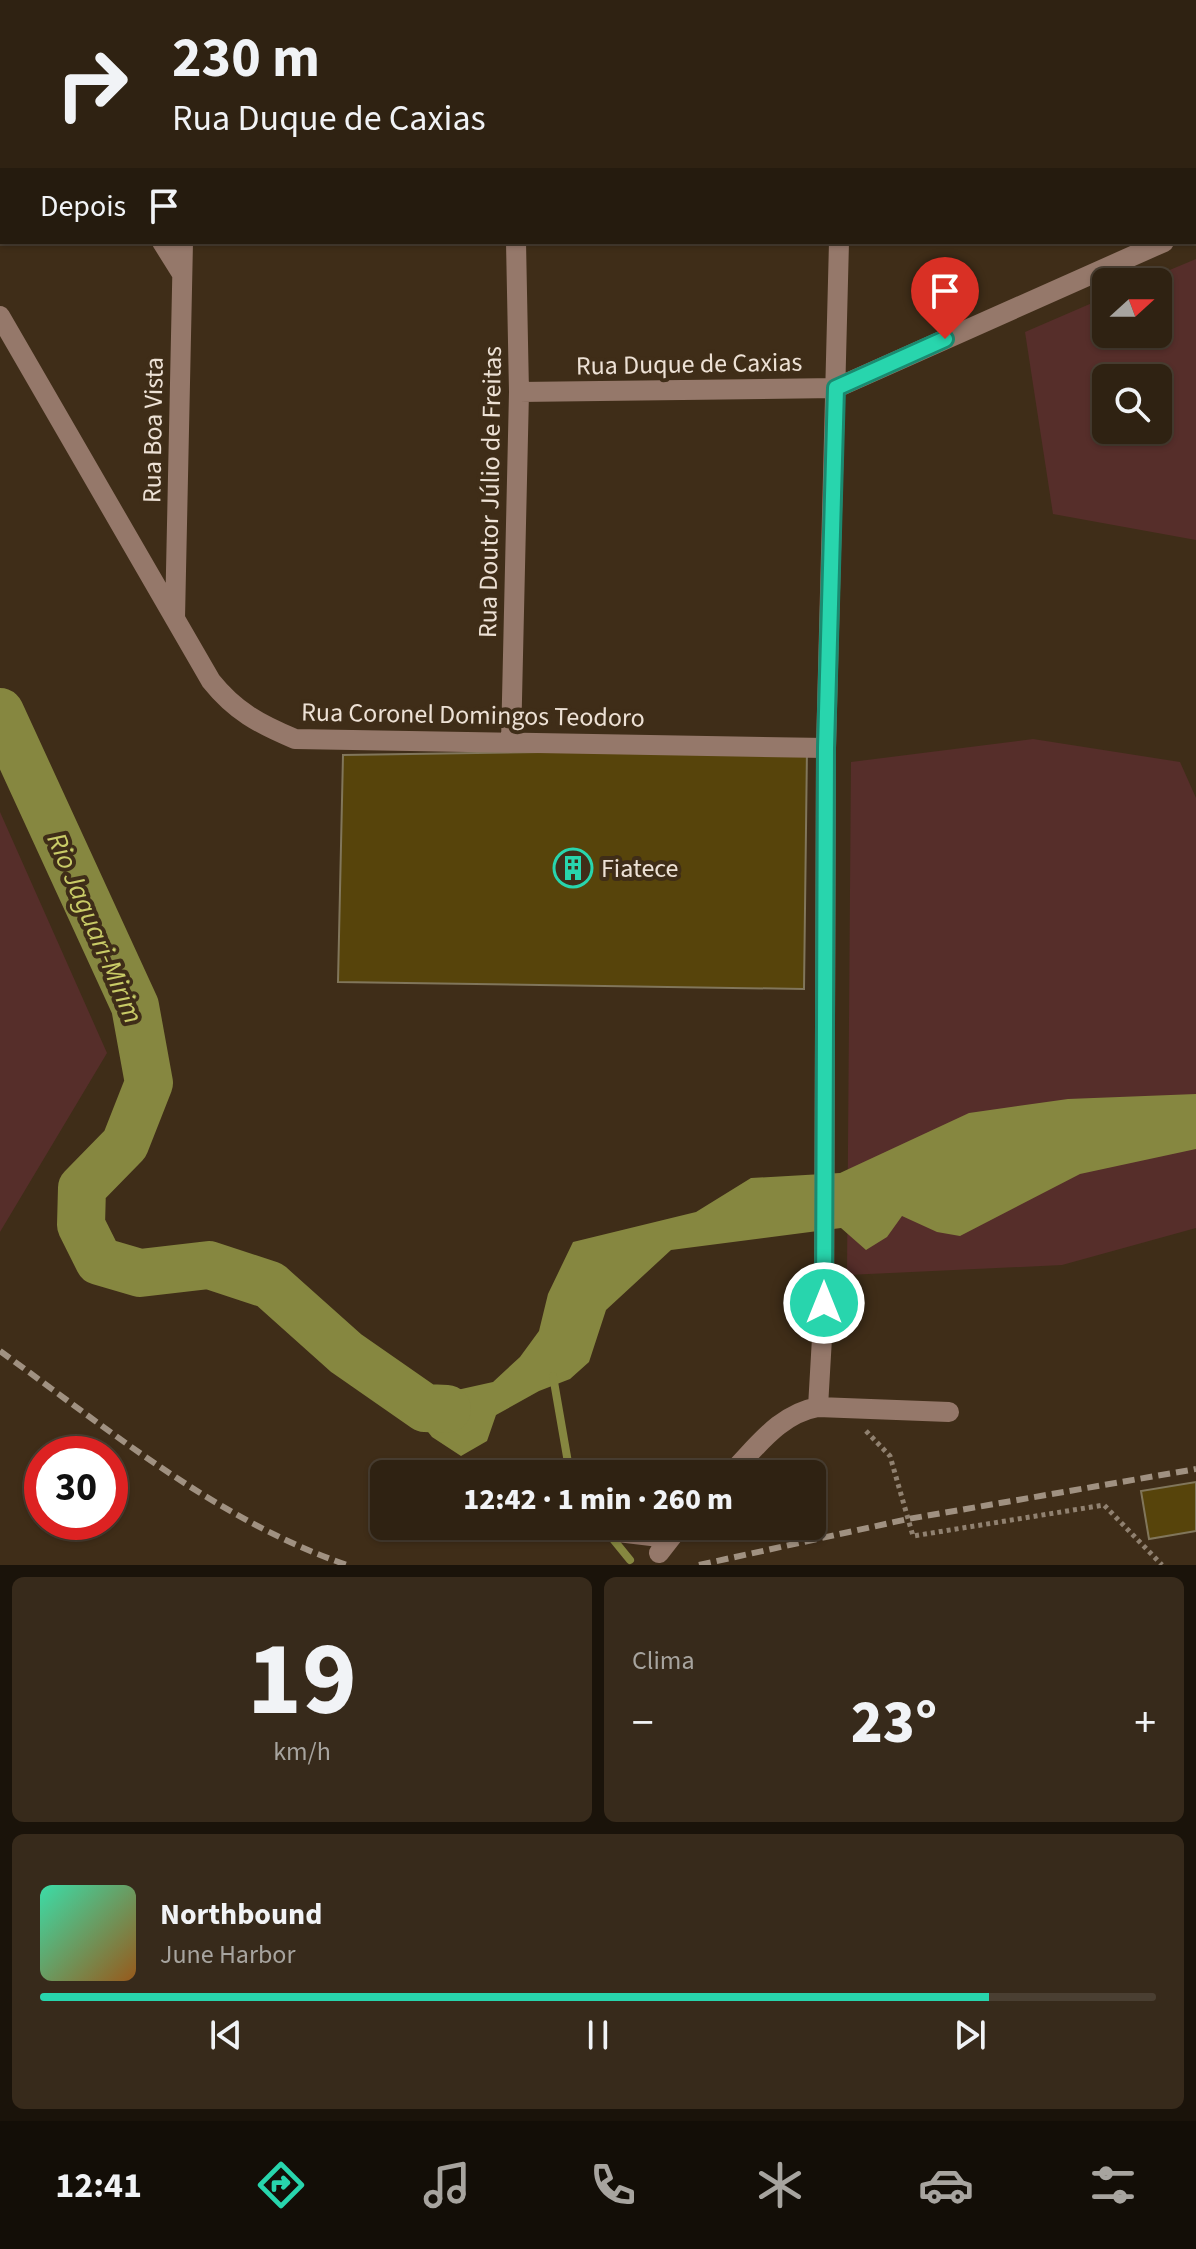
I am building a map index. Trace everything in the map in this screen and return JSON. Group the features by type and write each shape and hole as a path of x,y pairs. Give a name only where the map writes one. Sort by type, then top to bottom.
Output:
{"street":[{"path":"163,244 182,274"},
{"name":"Rua Boa Vista","path":"175,620 183,244"},
{"name":"Rua Doutor Júlio de Freitas","path":"511,743 519,392 516,244"},
{"path":"818,1407 824,1303 826,748 839,244"},
{"name":"Rua Duque de Caxias","path":"519,392 836,388 1160,244"},
{"name":"Rua Coronel Domingos Teodoro","path":"0,316 211,681 230,705 251,721 295,739 826,748"},
{"path":"744,1460 782,1421 802,1410 818,1407 949,1412"}],"path":[{"path":"846,1410 890,1456 913,1536 1104,1505 1162,1565"}],"shaded area":[{"path":"1196,259 1196,540 1053,514 1025,332 1092,303 1092,348 1172,348 1172,269"},
{"path":"1033,739 1180,762 1196,798 1196,1228 1062,1265 847,1275 851,762"},
{"path":"0,812 107,1053 0,1232"},
{"path":"1196,1094 1196,1149 1080,1174 960,1236 937,1232 902,1216 887,1237 866,1250 841,1228 671,1250 606,1310 589,1362 570,1379 539,1391 496,1415 487,1441 461,1456 432,1437 391,1384 457,1390 493,1382 520,1357 539,1331 548,1294 573,1242 696,1212 751,1178 840,1173 969,1113 1068,1099"}],"building":[{"name":"Fiatece","path":"807,748 804,989 338,982 343,755"},
{"path":"1196,1482 1196,1531 1149,1539 1141,1491"}],"waterway":[{"name":"Rio Jaguari-Mirim","path":"0,712 135,1006 149,1083 125,1144 82,1188 81,1225 99,1261 140,1273 209,1265 270,1285 346,1353 425,1408 447,1409"},
{"path":"553,1376 568,1460"},
{"path":"614,1540 630,1560"}],"railway":[{"path":"0,1351 124,1442 209,1499 299,1546 347,1565"},
{"path":"699,1565 908,1519 1196,1469"}],"place":[{"name":"Fiatece","path":"573,868"}],"route":[{"path":"824,1303 826,748 836,388 945,339"}]}
